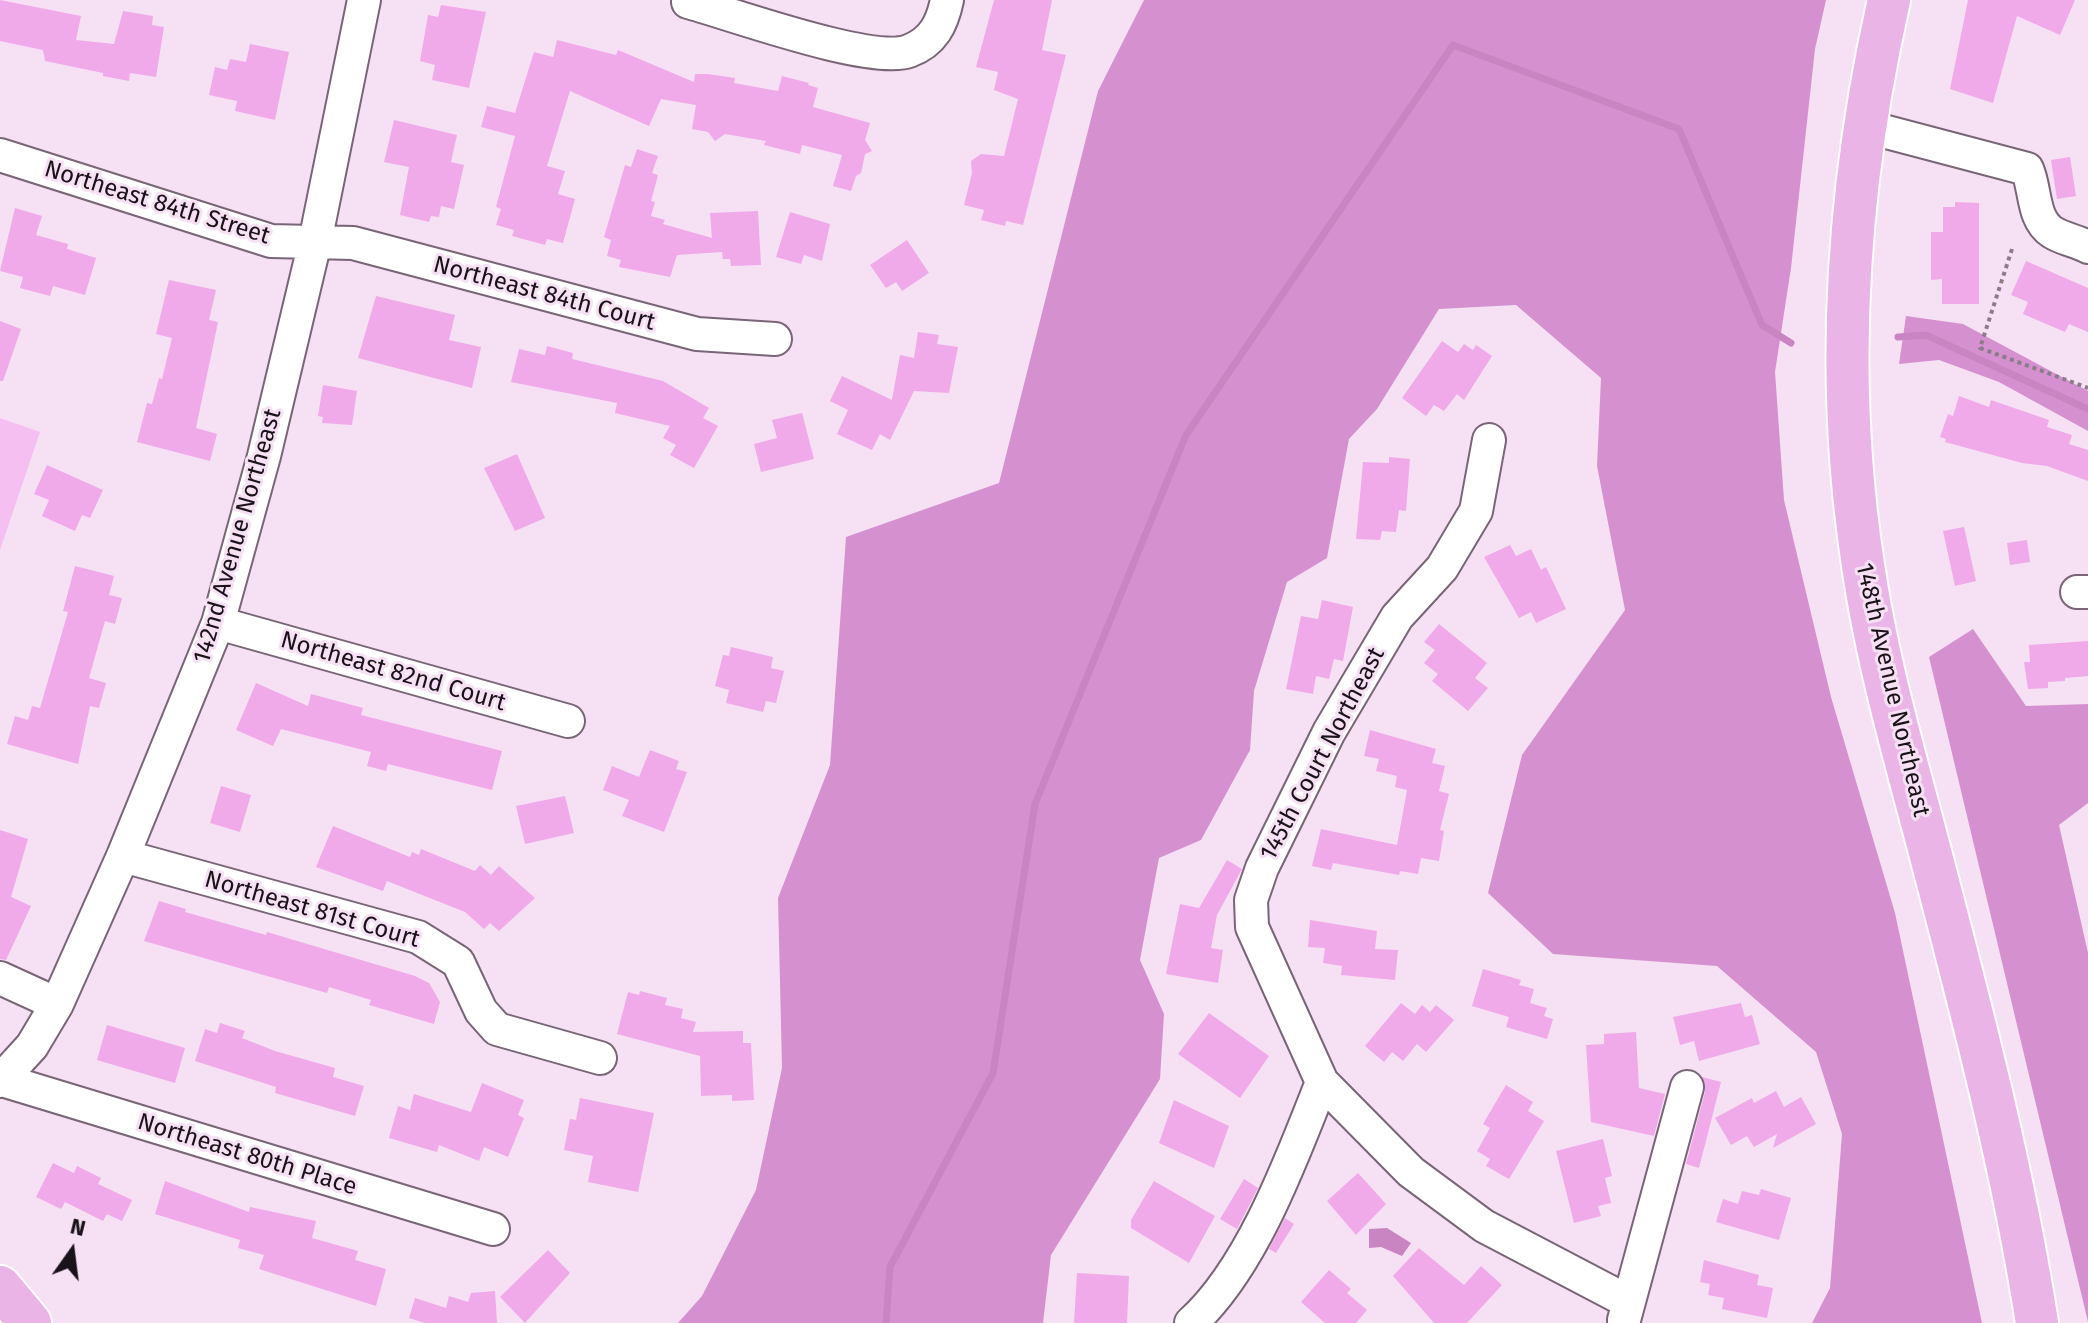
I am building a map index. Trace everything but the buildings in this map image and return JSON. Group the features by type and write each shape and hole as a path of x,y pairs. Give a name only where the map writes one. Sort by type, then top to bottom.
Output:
{"main road":[{"name":"148th Avenue Northeast","path":"1889,0 1864,126 1848,276 1849,435 1870,608 1999,1122 2037,1323"},
{"path":"0,1287 30,1323"}],"street":[{"name":"142nd Avenue Northeast","path":"1,1081 32,1046 57,1004 123,856 218,623 264,456 315,242 364,0"},
{"path":"688,2 872,53 907,52 931,39 943,20 947,0"},
{"path":"1864,126 2027,169 2035,188 2038,217 2051,232 2088,247"},
{"name":"Northeast 84th Street","path":"0,155 271,241 315,242"},
{"name":"Northeast 84th Court","path":"315,242 353,243 697,334 775,339"},
{"name":"145th Court Northeast","path":"1322,1082 1252,927 1251,900 1262,868 1329,732 1397,617 1442,568 1476,511 1489,440"},
{"name":"Northeast 82nd Court","path":"218,623 568,721"},
{"name":"Northeast 81st Court","path":"123,856 418,937 458,962 481,1011 497,1029 600,1058"},
{"path":"0,978 57,1004"},
{"name":"Northeast 80th Place","path":"1,1081 493,1229"},
{"path":"1191,1323 1209,1307 1264,1219 1322,1082 1411,1172 1484,1226 1626,1313 1687,1087"}],"path":[{"path":"2012,249 1980,348 2088,388"}],"shaded area":[{"path":"1144,0 1826,0 1815,49 1791,268 1775,372 1784,500 1831,697 1895,913 1982,1323 1812,1323 1830,1288 1842,1134 1816,1052 1717,966 1553,954 1488,893 1522,755 1625,610 1597,466 1601,378 1516,305 1439,309 1377,409 1349,439 1327,558 1287,582 1254,691 1250,750 1201,840 1159,858 1140,960 1164,1014 1160,1079 1051,1255 1043,1323 678,1323 702,1296 756,1190 782,1068 778,898 830,765 846,537 999,483 1098,91"},
{"path":"1906,316 1963,324 2088,391 2088,431 1999,382 1939,360 1899,364"},
{"path":"0,418 40,432 0,550"},
{"path":"1973,629 2026,706 2088,704 2088,803 2059,825 2088,953 2088,1322 1929,657"},
{"path":"1387,1228 1411,1243 1402,1256 1381,1247 1369,1248 1369,1229"}],"waterway":[{"path":"886,1323 890,1267 993,1073 1035,804 1186,435 1453,45 1679,129 1762,325 1791,343"},
{"path":"1898,337 1926,335 2088,409"}]}
